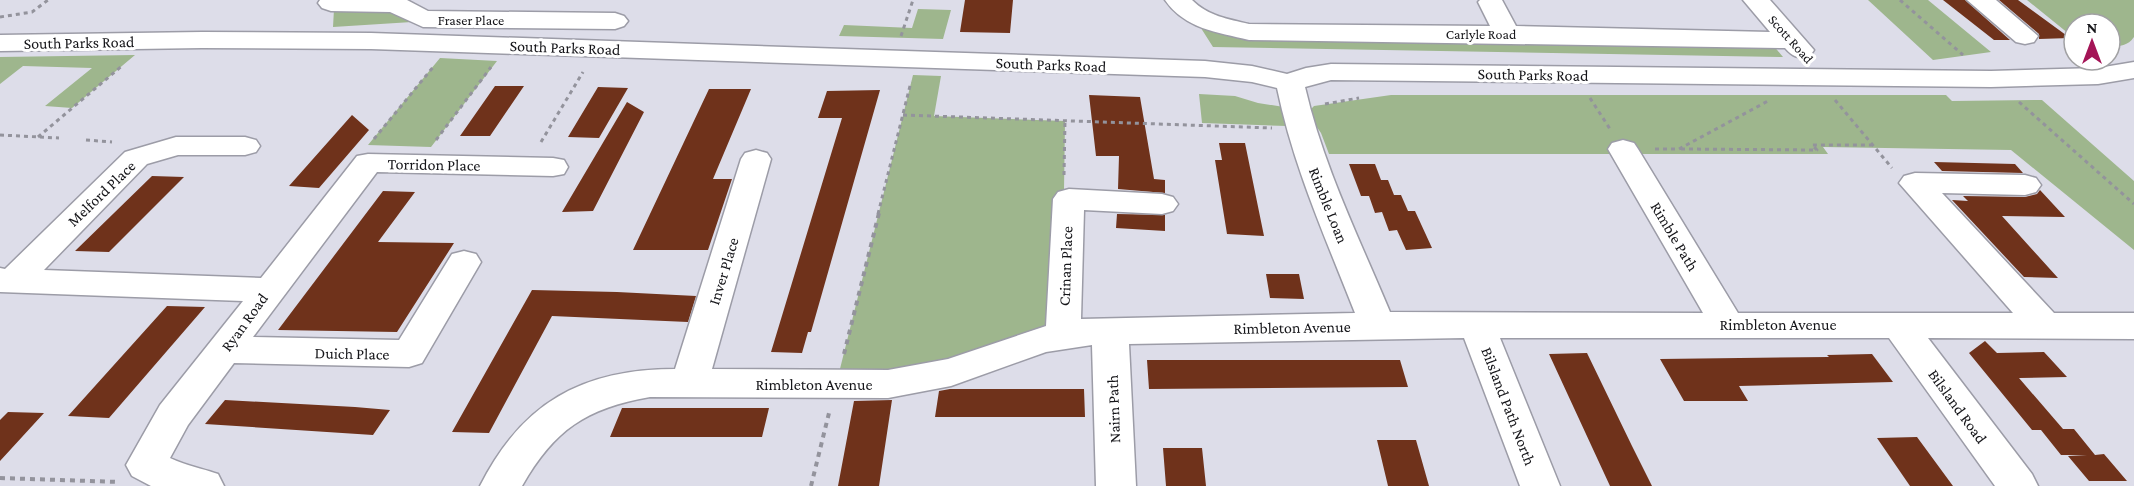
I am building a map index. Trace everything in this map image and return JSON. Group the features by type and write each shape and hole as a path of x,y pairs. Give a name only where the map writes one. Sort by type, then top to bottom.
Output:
{"street":[{"name":"Carlyle Road","path":"1178,0 1191,13 1207,22 1249,32 1793,40"},
{"name":"Scott Road","path":"1756,0 1793,40 1828,87"},
{"path":"1980,0 2025,36"},
{"path":"292,40 333,2"},
{"name":"Fraser Place","path":"333,2 395,4 423,19 615,21"},
{"path":"1491,2 1507,34"},
{"name":"South Parks Road","path":"0,43 292,40 470,44 1205,69 1252,74 1290,83 1319,73 1355,72 1828,87 2098,76 2134,70"},
{"name":"South Parks Road","path":"2098,76 2134,81"},
{"name":"Rimble Loan","path":"1290,83 1300,129 1377,325"},
{"name":"Melford Place","path":"7,280 136,158 176,146 244,146"},
{"name":"Rimble Path","path":"1623,149 1727,324"},
{"name":"Inver Place","path":"690,382 756,159"},
{"name":"Torridon Place","path":"270,290 368,163 539,167"},
{"path":"1916,183 2025,185"},
{"path":"1916,183 2043,324"},
{"path":"1069,199 1162,204"},
{"name":"Crinan Place","path":"1063,333 1069,199"},
{"name":"Duich Place","path":"224,350 409,354 464,262"},
{"name":"Ryan Road","path":"7,280 270,290"},
{"name":"Ryan Road","path":"204,486 187,485 146,465 174,416 270,290"},
{"name":"Bilsland Road","path":"1898,324 2018,486"},
{"name":"Rimbleton Avenue","path":"500,486 530,440 549,422 577,402 614,388 650,383 690,382 888,384 919,380 951,372 1063,333 1377,325 2043,324 2134,326"},
{"name":"Bilsland Path North","path":"1478,325 1540,486"},
{"name":"Nairn Path","path":"1110,331 1116,486"}],"path":[{"path":"0,17 32,12 48,0"},
{"path":"898,46 913,0"},
{"path":"368,145 437,62"},
{"path":"38,137 126,63"},
{"path":"539,167 588,63"},
{"path":"431,147 494,64"},
{"path":"811,486 913,75"},
{"path":"1828,87 1872,145 1900,176 1916,183"},
{"path":"1680,149 1769,100"},
{"path":"903,115 1300,129"},
{"path":"1065,121 1064,190 1069,199"},
{"path":"0,135 58,138"},
{"path":"1623,149 1817,150 1812,145 1872,145"},
{"path":"0,478 122,482"}],"green space":[{"path":"1868,0 1928,0 1991,52 1933,60"},
{"path":"2027,0 2134,0 2134,37 2126,44 2122,45 2122,12 2062,12 2062,28"},
{"path":"334,9 391,10 412,22 333,27"},
{"path":"918,9 951,10 943,39 839,36 844,25 912,28"},
{"path":"1199,25 1773,45 1783,57 1213,47"},
{"path":"135,55 72,108 45,106 92,68 23,66 0,84 0,57"},
{"path":"440,58 497,61 431,147 368,145"},
{"path":"913,75 941,76 934,116 1065,121 1064,190 1069,199 1063,334 836,385"},
{"path":"1199,94 1235,96 1284,107 1287,126 1202,123"},
{"path":"1391,95 1946,95 1952,101 2042,100 2134,181 2134,250 2011,150 1823,147 1828,154 1329,154 1321,133 1307,113 1314,106"}],"building":[{"path":"965,0 1013,0 1010,33 960,32"},
{"path":"1943,0 1965,0 2010,40 1994,40"},
{"path":"1999,0 2018,0 2062,32 2062,38 2039,39 2039,34"},
{"path":"495,86 524,86 490,136 460,136"},
{"path":"598,87 628,88 599,138 568,137"},
{"path":"709,89 751,89 713,179 732,179 708,250 633,250"},
{"path":"880,90 811,332 808,332 802,353 771,352 842,118 818,118 827,91"},
{"path":"1089,95 1140,97 1154,179 1165,180 1165,193 1118,189 1119,156 1096,156"},
{"path":"627,102 644,112 593,211 562,212"},
{"path":"352,115 369,130 319,188 289,186"},
{"path":"1219,143 1245,143 1264,236 1227,234 1215,160 1222,160"},
{"path":"1934,162 2015,164 2023,173 1942,171"},
{"path":"1349,164 1375,164 1381,180 1388,180 1394,195 1401,195 1408,211 1415,211 1432,248 1406,250 1397,230 1389,231 1382,212 1375,213 1369,196 1361,196"},
{"path":"152,176 184,177 109,252 75,251"},
{"path":"2040,190 2065,217 2002,216 2058,278 2024,277 1952,200 1968,201 1963,196 2025,197 2037,194"},
{"path":"383,191 415,192 378,242 454,243 397,332 278,330"},
{"path":"1117,214 1165,215 1165,231 1116,228"},
{"path":"1266,274 1299,274 1304,299 1270,298"},
{"path":"532,290 696,296 688,322 552,316 489,433 452,432"},
{"path":"167,306 205,307 109,418 68,416"},
{"path":"1985,341 1997,353 2044,352 2067,377 2019,378 2063,429 2074,429 2095,455 2104,454 2127,481 2089,481 2068,456 2087,455 2061,455 2041,430 2032,430 1969,353"},
{"path":"1587,353 1652,486 1610,486 1549,354"},
{"path":"1872,354 1893,382 1739,386 1748,401 1684,401 1660,359 1829,357 1827,355"},
{"path":"1147,360 1400,360 1408,387 1149,389"},
{"path":"950,389 1084,389 1085,417 935,417 939,391"},
{"path":"225,400 390,410 373,435 205,424"},
{"path":"892,400 879,486 838,486 854,401"},
{"path":"622,408 769,408 762,437 610,437"},
{"path":"8,412 44,413 0,461 0,420"},
{"path":"1917,437 1953,486 1910,486 1877,438"},
{"path":"1377,440 1416,440 1429,486 1388,486"},
{"path":"1163,448 1202,448 1206,486 1166,486"}]}
